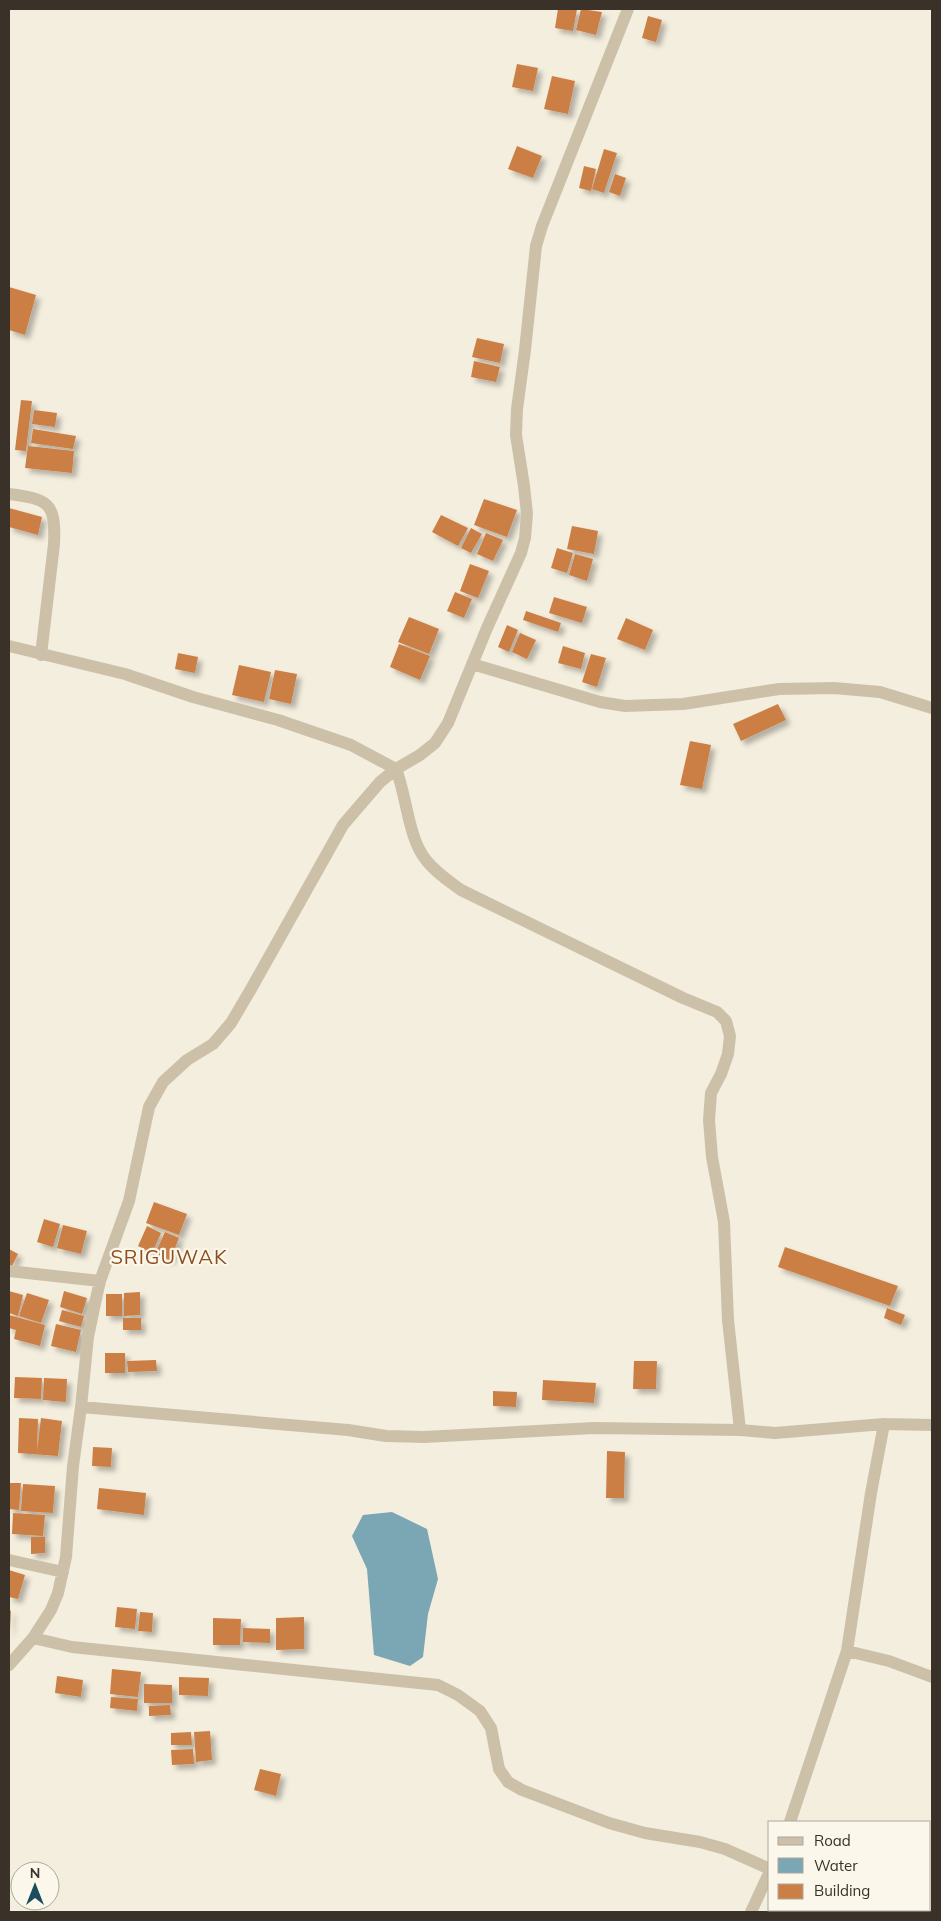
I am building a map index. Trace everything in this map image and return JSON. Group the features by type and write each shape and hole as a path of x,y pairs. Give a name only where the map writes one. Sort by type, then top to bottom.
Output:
{"street":[{"path":"9,1665 33,1638 51,1610 58,1593 63,1572 88,1337 100,1281 129,1200 149,1107 164,1082 187,1060 213,1044 230,1023 343,824 380,782 435,743 448,723 522,552 527,514 516,435 517,409 526,350 536,246 545,217 584,124 628,9"},
{"path":"9,494 32,497 45,502 51,509 55,527 41,655"},
{"path":"9,646 125,674 193,697 236,707 316,732 351,745 396,769 402,784 415,838 425,859 438,874 461,890 539,926 683,998 717,1012 726,1021 730,1036 728,1054 721,1074 711,1093 709,1120 712,1158 724,1222 728,1320 740,1430"},
{"path":"472,664 600,702 625,706 683,704 779,689 834,688 880,692 932,708"},
{"path":"9,1271 100,1281"},
{"path":"82,1407 348,1430 386,1436 424,1437 594,1428 740,1430 775,1433 884,1424 932,1425"},
{"path":"790,1821 847,1652 870,1493 884,1424"},
{"path":"9,1560 63,1572"},
{"path":"33,1638 72,1648 438,1685 458,1694 480,1711 491,1728 499,1769 508,1782 522,1790 609,1823 645,1833 700,1842 725,1849 768,1869"},
{"path":"847,1652 889,1661 932,1677"},
{"path":"751,1912 768,1874"}],"water":[{"path":"392,1512 427,1529 438,1579 428,1614 423,1657 410,1666 374,1655 367,1569 352,1536 363,1515"}],"building":[{"path":"558,9 577,9 573,31 555,28"},
{"path":"581,9 602,12 596,35 576,30"},
{"path":"648,16 662,20 656,42 642,38"},
{"path":"517,64 538,68 533,91 512,87"},
{"path":"552,76 575,81 568,114 544,109"},
{"path":"517,146 542,156 533,178 508,169"},
{"path":"604,149 617,153 604,193 592,189"},
{"path":"584,166 596,169 591,191 579,188"},
{"path":"615,174 626,178 620,196 609,192"},
{"path":"9,287 36,295 25,335 9,330"},
{"path":"477,338 504,344 500,363 472,357"},
{"path":"474,361 500,367 496,382 471,377"},
{"path":"21,400 32,401 26,451 15,450"},
{"path":"34,410 57,413 55,427 32,424"},
{"path":"33,429 76,436 73,449 31,443"},
{"path":"28,446 74,451 72,473 25,468"},
{"path":"484,499 517,510 507,537 474,525"},
{"path":"9,508 42,517 38,535 9,527"},
{"path":"441,515 468,528 458,546 432,532"},
{"path":"572,526 598,531 594,554 567,549"},
{"path":"471,528 482,534 471,553 461,548"},
{"path":"486,533 503,540 493,561 477,554"},
{"path":"557,548 573,553 567,573 551,568"},
{"path":"575,554 593,559 587,581 569,575"},
{"path":"470,564 489,571 478,598 460,591"},
{"path":"455,592 472,599 464,618 447,611"},
{"path":"554,597 587,607 582,623 549,613"},
{"path":"526,611 561,623 558,632 523,620"},
{"path":"409,617 439,629 429,654 398,642"},
{"path":"626,618 653,630 645,650 617,639"},
{"path":"507,625 518,630 509,652 498,647"},
{"path":"520,633 536,640 527,659 512,652"},
{"path":"399,644 430,656 420,680 390,667"},
{"path":"563,646 585,653 581,669 558,663"},
{"path":"178,653 198,657 195,673 175,669"},
{"path":"591,654 606,658 597,687 582,682"},
{"path":"239,665 271,672 264,702 232,695"},
{"path":"275,670 297,674 291,704 269,699"},
{"path":"778,704 786,720 741,741 733,724"},
{"path":"690,741 711,745 702,789 680,785"},
{"path":"154,1202 187,1214 179,1235 146,1223"},
{"path":"44,1219 60,1224 53,1247 37,1242"},
{"path":"63,1225 87,1231 81,1254 57,1248"},
{"path":"147,1226 161,1233 152,1253 138,1246"},
{"path":"165,1232 179,1238 170,1260 155,1254"},
{"path":"785,1247 898,1286 890,1306 778,1267"},
{"path":"9,1249 18,1254 12,1266 9,1265"},
{"path":"9,1291 23,1295 18,1316 9,1313"},
{"path":"64,1291 87,1298 82,1314 60,1307"},
{"path":"140,1292 140,1315 124,1316 124,1293"},
{"path":"27,1293 49,1300 41,1323 19,1316"},
{"path":"106,1294 122,1294 122,1316 106,1316"},
{"path":"887,1308 905,1315 901,1325 884,1318"},
{"path":"62,1310 84,1316 81,1327 59,1321"},
{"path":"9,1315 45,1325 40,1346 14,1339 16,1330 9,1328"},
{"path":"123,1318 141,1318 141,1330 123,1330"},
{"path":"56,1324 81,1330 76,1352 51,1346"},
{"path":"105,1353 125,1353 125,1373 105,1373"},
{"path":"156,1360 157,1371 128,1372 127,1361"},
{"path":"634,1361 657,1361 656,1389 633,1389"},
{"path":"15,1377 42,1378 41,1399 14,1398"},
{"path":"44,1378 67,1379 66,1402 43,1400"},
{"path":"543,1380 596,1383 594,1403 542,1400"},
{"path":"493,1391 517,1392 516,1407 493,1406"},
{"path":"19,1418 38,1419 37,1451 41,1418 62,1421 58,1456 18,1453"},
{"path":"93,1447 112,1448 111,1467 92,1466"},
{"path":"607,1451 625,1452 624,1498 606,1498"},
{"path":"9,1483 21,1483 19,1510 9,1509"},
{"path":"23,1484 55,1486 53,1513 21,1511"},
{"path":"99,1488 146,1493 144,1515 97,1509"},
{"path":"13,1513 45,1515 43,1536 12,1534"},
{"path":"31,1537 45,1537 45,1553 31,1554"},
{"path":"9,1570 25,1575 18,1599 9,1597"},
{"path":"117,1607 137,1609 135,1629 115,1627"},
{"path":"9,1610 11,1611 10,1631 9,1631"},
{"path":"140,1612 153,1613 152,1632 138,1631"},
{"path":"304,1617 304,1649 276,1650 276,1618"},
{"path":"213,1618 241,1619 240,1645 213,1645"},
{"path":"243,1628 270,1629 270,1643 243,1642"},
{"path":"112,1669 141,1672 138,1697 110,1694"},
{"path":"57,1676 83,1680 81,1697 55,1693"},
{"path":"179,1677 209,1678 208,1696 179,1695"},
{"path":"144,1684 172,1685 172,1703 144,1703"},
{"path":"111,1697 138,1699 137,1711 110,1708"},
{"path":"170,1705 171,1715 149,1716 149,1706"},
{"path":"210,1731 212,1760 196,1762 194,1732"},
{"path":"191,1732 192,1745 171,1745 171,1733"},
{"path":"193,1749 194,1764 172,1765 171,1750"},
{"path":"260,1769 281,1774 276,1796 254,1790"}],"district":[{"name":"SRIGUWAK","path":"169,1256"}]}
